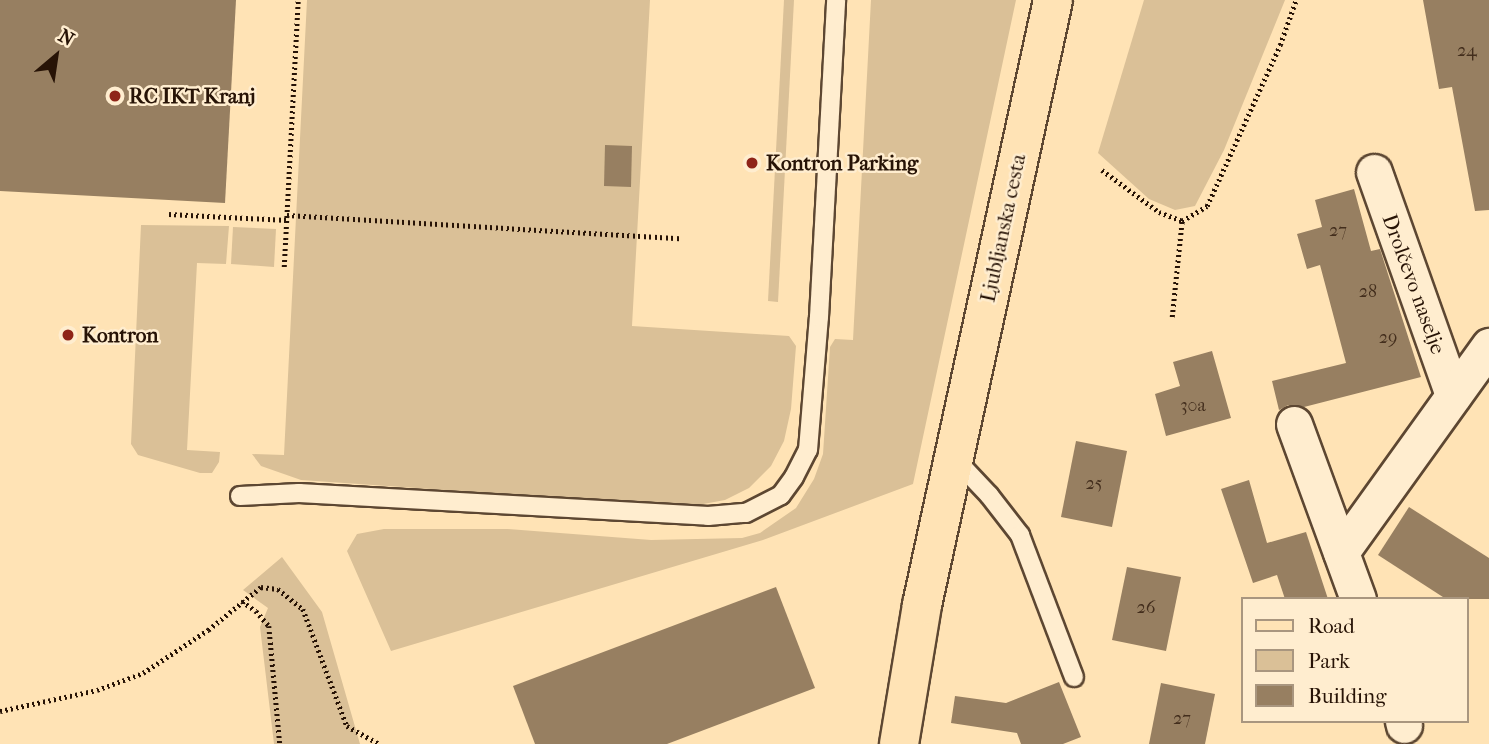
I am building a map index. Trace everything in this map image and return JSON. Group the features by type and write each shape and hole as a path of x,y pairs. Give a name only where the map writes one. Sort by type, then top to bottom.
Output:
{"main road":[{"path":"1034,0 1049,18 1070,0"},
{"name":"Ljubljanska cesta","path":"900,744 922,605 1049,18"}],"street":[{"name":"Drolčevo naselje","path":"1374,172 1453,395"},
{"name":"Drolčevo naselje","path":"1340,552 1489,346"},
{"path":"1294,424 1357,597"}],"lane":[{"path":"240,496 299,493 708,516 746,513 780,495 794,477 808,450 819,317 836,0"},
{"path":"953,456 989,495 1020,536 1074,677"}],"path":[{"path":"284,267 298,0"},
{"path":"1182,221 1207,206 1280,45 1296,0"},
{"path":"1102,170 1148,205 1182,221"},
{"path":"169,214 680,238"},
{"path":"1172,317 1182,221"},
{"path":"0,711 97,690 143,673 208,630 261,587 278,589 303,609 347,726 379,744"},
{"path":"242,601 256,611 269,626 280,744"}],"green space":[{"path":"307,0 650,0 632,326 789,336 796,346 791,409 784,441 771,466 749,488 725,500 687,507 301,480 261,466 252,454 284,455"},
{"path":"784,0 794,0 778,302 768,301"},
{"path":"871,0 1016,0 913,484 763,540 391,651 347,551 357,534 384,529 508,529 651,540 742,538 760,533 796,508 814,479 823,454 830,347 835,339 853,340"},
{"path":"1144,0 1285,0 1224,150 1195,206 1175,210 1149,199 1098,153"},
{"path":"141,225 229,226 226,264 197,263 187,450 220,452 219,462 212,473 200,473 138,455 131,444"},
{"path":"233,227 276,229 274,267 231,264"},
{"path":"282,557 322,612 360,744 274,744 260,627 268,608 243,590"}],"building":[{"name":"RC IKT Kranj","path":"0,0 236,0 225,203 0,191"},
{"path":"1423,0 1489,0 1489,210 1475,211 1452,87 1439,89"},
{"path":"605,145 632,146 631,187 604,186"},
{"path":"1354,189 1371,251 1380,249 1421,377 1304,407 1288,405 1279,410 1272,381 1346,363 1320,265 1307,269 1297,234 1322,227 1315,200"},
{"path":"1212,351 1231,418 1166,436 1155,394 1180,386 1173,362"},
{"path":"1076,441 1127,451 1112,527 1061,517"},
{"path":"1249,480 1267,543 1306,532 1327,597 1284,597 1277,575 1253,583 1221,489"},
{"path":"1409,507 1489,558 1489,599 1443,597 1378,555"},
{"path":"1127,567 1181,577 1166,651 1112,640"},
{"path":"776,587 815,688 667,744 535,744 513,686"},
{"path":"1059,682 1081,737 1063,744 1021,744 1017,733 951,723 955,696 1006,703"},
{"path":"1161,683 1215,694 1205,744 1149,744"}],"place":[{"name":"RC IKT Kranj","path":"115,96"},
{"name":"Kontron Parking","path":"752,163"},
{"name":"Kontron","path":"68,335"}]}
